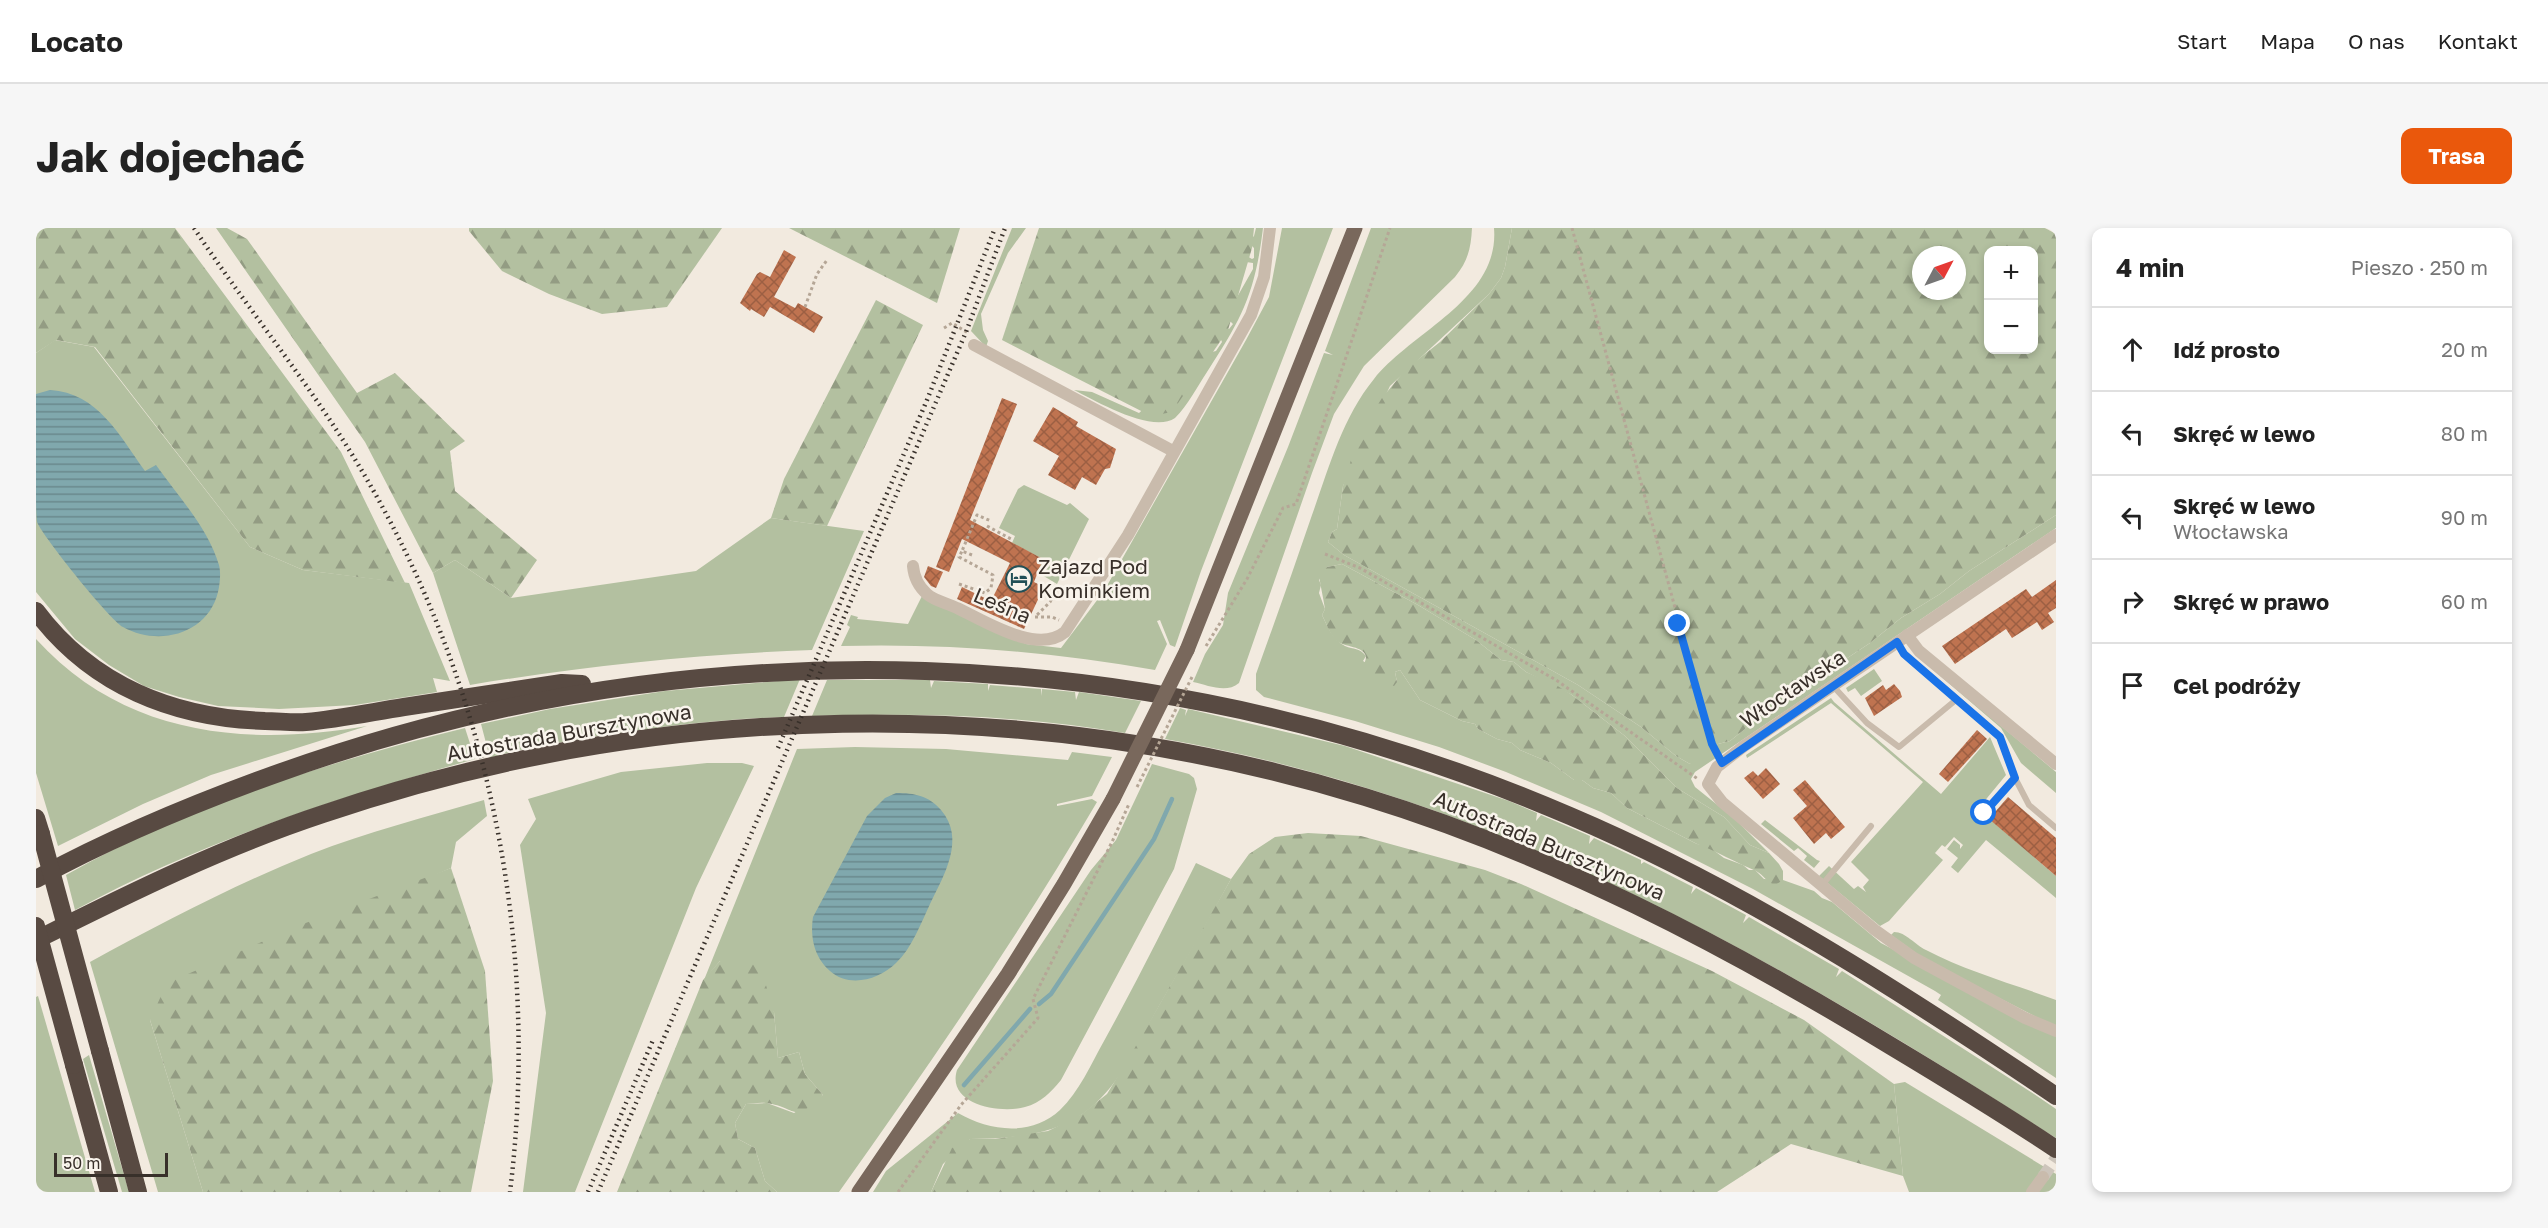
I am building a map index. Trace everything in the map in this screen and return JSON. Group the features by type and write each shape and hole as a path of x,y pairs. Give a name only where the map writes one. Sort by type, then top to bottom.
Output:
{"highway":[{"path":"36,611 51,632 82,659 121,686 149,700 190,712 235,720 304,722 562,683 626,687"},
{"name":"Autostrada Bursztynowa","path":"36,879 99,844 153,820 305,763 403,732 497,709 626,687 702,678 827,669 939,670 1003,674 1128,688 1205,702 1321,728 1399,751 1571,816 1699,878 1871,977 2056,1096"},
{"name":"Autostrada Bursztynowa","path":"36,940 232,847 321,814 472,770 650,737 712,731 828,723 993,727 1100,739 1213,758 1363,796 1474,835 1603,890 1743,960 1874,1035 2056,1149"},
{"path":"38,826 138,1192"},
{"path":"36,926 109,1192"}],"main road":[{"path":"860,1192 1008,974 1113,799 1187,650 1355,228"}],"street":[{"name":"Leśna","path":"913,566 914,578 928,595 1015,635 1033,639 1055,639 1071,624 1128,535 1251,315 1264,277 1270,228"},
{"path":"974,345 1173,451"},
{"name":"Włocławska","path":"1822,885 1722,802 1708,784 1713,772 1722,763 2056,534"},
{"path":"1907,635 1919,651 2056,764"},
{"path":"1822,885 1875,930 1914,958 2025,1018 2056,1031"},
{"path":"2032,1192 2043,1177"}],"lane":[{"path":"1897,642 1904,654 2000,737 2015,778 2029,805 2056,828"},
{"path":"1833,686 1840,697 1868,723 1899,747 1957,699"},
{"path":"1984,813 2015,778"},
{"path":"1822,885 1871,826"}],"path":[{"path":"1203,654 1247,579 1283,508 1296,504 1390,228"},
{"path":"1572,228 1709,735 1722,763"},
{"path":"805,307 817,274 826,261"},
{"path":"944,328 952,323 972,335 974,345"},
{"path":"959,584 985,593 994,581 993,575 959,557 977,515 991,520"},
{"path":"987,526 1011,538"},
{"path":"962,551 972,555"},
{"path":"1325,554 1360,568 1556,680 1614,718 1692,776"},
{"path":"1057,589 1050,602 1035,617 1052,617 1071,624"},
{"path":"1134,793 1194,673"},
{"path":"898,1192 961,1105 1038,1018 1034,999 1130,802"}],"green space":[{"path":"36,228 175,228 341,452 405,583 303,570 250,547 95,347 56,340 36,353"},
{"path":"216,228 227,228 247,239 357,393 395,373 465,441 450,451 455,491 537,560 511,598 455,560 433,573 365,442"},
{"path":"469,228 722,228 667,307 602,314 549,294 502,271 469,231"},
{"path":"789,228 960,228 937,303"},
{"path":"1012,228 1026,228 1008,253 981,314 983,330 988,341 986,347 971,331"},
{"path":"1039,228 1254,228 1252,248 1228,330 1172,412 1151,416 1002,340"},
{"path":"1256,228 1263,228 1260,251 1245,304 1219,353 1175,418 1165,422 1139,419 1074,390 1092,392 1139,413 1204,354 1216,351 1222,342 1218,333 1221,328 1229,329 1233,324 1228,319 1228,313 1253,269 1253,263 1246,262 1245,255 1254,258 1254,248 1248,242 1254,236"},
{"path":"1282,228 1333,228 1201,571 1175,647 1170,645 1160,620 1157,621 1167,644 1155,670 1077,658 999,650 881,645 841,646 850,627 847,625 851,615 858,617 857,619 908,624 926,588 1026,644 1061,648 1104,591 1269,297"},
{"path":"1371,228 1472,228 1468,254 1455,277 1364,366 1334,414 1239,683 1223,688 1193,682 1205,654 1223,625 1228,593 1324,353 1333,355 1325,351"},
{"path":"1494,228 1512,228 1501,278 1489,294 1390,386 1343,486 1337,529 1332,532 1328,542 1344,555 1578,685 1641,727 1676,756 1690,764 1710,746 1730,741 1769,710 1870,643 1901,618 2056,515 2056,528 1695,772 1691,779 1695,787 1735,819 1769,853 1750,845 1724,817 1677,788 1625,736 1572,695 1526,672 1514,662 1501,660 1476,640 1418,605 1342,564 1327,567 1319,580 1321,585 1319,593 1325,609 1322,615 1331,632 1341,643 1363,653 1366,656 1363,661 1397,682 1395,672 1400,670 1420,700 1462,721 1475,724 1478,729 1497,739 1512,743 1520,750 1551,763 1574,780 1582,780 1593,788 1611,793 1627,808 1697,844 1708,846 1724,858 1743,865 1749,870 1755,870 1764,879 1783,880 1814,891 1822,898 1832,902 1881,943 2056,1036 2056,1078 1938,1000 1941,995 1935,991 1753,889 1601,812 1439,747 1355,721 1264,697 1256,690 1256,674 1331,462 1353,410 1374,379 1390,362 1469,294 1483,275 1492,253"},
{"path":"1512,228 2045,228 2056,234 2056,515 1901,618 1870,643 1769,710 1730,741 1710,746 1701,761 1690,764 1676,756 1641,727 1578,685 1344,555 1328,542 1332,532 1337,529 1343,486 1356,444 1382,398 1406,369 1440,342 1489,294 1501,278"},
{"path":"876,300 923,325 827,526 771,518 784,479"},
{"path":"55,340 94,347 250,547 303,570 409,583 450,681 433,678 437,692 355,705 279,709 218,706 144,686 109,665 75,639 36,592 36,353"},
{"path":"1024,485 1067,505 1070,503 1089,519 1057,584 1037,572 1043,559 1012,543 1015,536 999,528 1018,489"},
{"path":"771,518 864,531 812,650 726,654 641,662 470,685 433,573 455,560 511,598 696,571"},
{"path":"1342,564 1418,605 1476,640 1501,660 1514,662 1526,672 1572,695 1625,736 1677,788 1724,817 1750,845 1769,853 1783,871 1783,880 1775,885 1772,884 1756,871 1627,808 1611,793 1593,788 1582,780 1574,780 1551,763 1520,750 1512,743 1497,739 1478,729 1475,724 1462,721 1420,700 1400,670 1395,672 1397,682 1394,686 1380,679 1364,666 1365,653 1340,643 1334,638 1322,615 1325,609 1319,576 1327,567"},
{"path":"36,639 71,671 108,696 147,715 189,727 232,733 277,735 367,726 211,775 143,804 58,846 36,773"},
{"path":"1910,650 2056,772 2056,793 2021,763 2001,728"},
{"path":"1874,669 1882,681 1861,696 1855,688 1848,692 1846,688"},
{"path":"800,679 784,717 709,722 635,731 538,746 490,758 481,724 550,709 665,691"},
{"path":"827,680 930,680 931,688 934,681 988,684 988,691 990,685 1041,689 1041,696 1042,689 1075,692 1076,700 1079,692 1141,701 1125,733 1008,719 890,715 812,716"},
{"path":"1831,698 1941,794 1990,737 2006,775 1978,809 2056,876 2056,898 1986,840 1958,873 1951,867 1958,858 1947,849 1954,840 1960,845 1960,849 1963,845 1954,837 1945,847 1942,845 1935,853 1943,860 1889,921 1880,926 1819,876 1829,866 1854,889 1858,886 1866,892 1863,887 1869,880 1851,862 1923,782 1831,703 1747,758 1746,755"},
{"path":"1180,708 1186,710 1185,716 1188,709 1345,746 1509,801 1537,813 1536,821 1541,815 1590,836 1589,844 1594,838 1641,860 1641,864 1644,862 1693,887 1691,894 1696,888 1746,915 1743,923 1749,917 1839,969 1836,977 1842,971 2034,1094 2056,1109 2056,1138 1845,1008 1738,948 1630,893 1519,843 1405,800 1287,765 1165,739"},
{"path":"465,728 475,759 271,823 173,862 75,910 66,875 161,827 260,788 311,771"},
{"path":"855,747 946,749 1068,760 1072,752 1112,757 1092,796 1057,804 1057,806 1092,799 1097,802 1037,901 973,999 839,1192 777,1192 765,1181 755,1148 738,1139 735,1123 746,1104 767,1103 794,1113 823,1095 805,1074 799,1052 778,1058 774,1012 720,961 704,980 797,749"},
{"path":"707,763 742,763 754,766 696,888 575,1192 523,1192 546,1013 520,845 536,819 528,799 621,772"},
{"path":"1152,764 1189,774 1194,778 1197,789 1174,869 1061,1080 1041,1100 1025,1107 990,1108 967,1099 960,1092 956,1082 957,1070 1091,870 1116,840"},
{"path":"484,800 487,816 456,842 451,868 407,887 150,1020 203,1192 158,1192 90,962 226,892 311,854 375,832"},
{"path":"1765,820 1820,861 1814,868 1804,860 1807,856 1798,848 1794,851 1761,824"},
{"path":"1308,833 1361,836 1485,870 1521,884 1712,971 1804,1020 1894,1084 1903,1176 1791,1144 1717,1192 931,1192 952,1148 970,1139 995,1139 1048,1131 1082,1114 1107,1094 1231,879 1249,854 1275,837"},
{"path":"1196,863 1231,879 1127,1064 1108,1091 1084,1113 1058,1127 1029,1135 970,1139 943,1164 931,1192 873,1192 886,1171 958,1113 996,1127 1023,1128 1049,1119 1067,1103 1079,1086 1139,975"},
{"path":"451,868 485,971 493,1081 471,1192 203,1192 150,1020 167,983 303,924"},
{"path":"1894,932 1903,934 1941,958 2056,1000 2056,1027 1927,961 1891,935"},
{"path":"720,961 760,965 774,1012 778,1058 799,1052 805,1074 823,1095 800,1112 766,1103 746,1104 735,1123 738,1139 755,1148 765,1181 777,1192 617,1192 703,980"},
{"path":"38,996 95,1192 36,1192 36,997"},
{"path":"89,1055 129,1192 122,1192 83,1059"},
{"path":"1905,1082 2056,1174 2056,1192 1909,1192 1903,1176 1894,1084"}],"water":[{"path":"50,390 67,393 81,399 106,418 145,471 156,465 208,538 219,565 218,592 213,606 193,627 180,633 152,636 123,627 92,595 42,531 36,514 36,394"},
{"path":"896,793 921,796 932,801 941,810 952,833 950,857 920,927 902,957 881,974 864,980 846,979 830,971 820,959 814,946 813,917 867,816 885,798"}],"building":[{"path":"784,250 796,257 774,297 795,308 798,303 823,317 814,333 770,307 764,317 751,309 750,311 740,303 757,274 760,272 770,277"},
{"path":"1002,398 1017,404 970,520 1043,559 1034,582 1044,587 1024,629 957,599 962,587 991,601 1010,563 962,539 949,572 936,567"},
{"path":"1053,407 1078,422 1076,426 1116,449 1110,468 1105,469 1096,485 1082,477 1075,490 1048,475 1059,456 1033,441"},
{"path":"928,566 943,572 936,588 931,586 924,577"},
{"path":"2056,580 2056,608 2048,613 2054,622 2042,630 2037,622 2012,638 2006,629 1955,664 1942,646 2026,589 2032,597"},
{"path":"1894,684 1902,697 1874,716 1865,698 1883,685 1886,690"},
{"path":"1977,730 1987,739 1948,782 1939,774"},
{"path":"1766,768 1780,784 1763,799 1744,778 1753,771 1758,776"},
{"path":"1805,780 1845,827 1831,839 1826,833 1814,844 1793,818 1807,806 1793,790"},
{"path":"2008,797 2056,838 2056,876 1989,819"}],"waterway":[{"path":"1039,1004 1051,994 1154,839 1172,799"},
{"path":"964,1085 1030,1009"}],"tunnel":[{"path":"2043,1177 2056,1158"}],"railway":[{"path":"194,228 356,461 402,544 440,631 471,721 494,813 510,907 518,1002 518,1097 510,1192"},
{"path":"778,748 927,400 995,228"},
{"path":"598,1192 966,332 1005,228"},
{"path":"588,1192 653,1040"}],"place":[{"name":"Zajazd Pod Kominkiem","path":"1019,579"}],"route":[{"path":"1678,624 1712,744 1722,763 1897,642 1904,654 1995,732 2005,746 2015,778 1984,813"}]}
